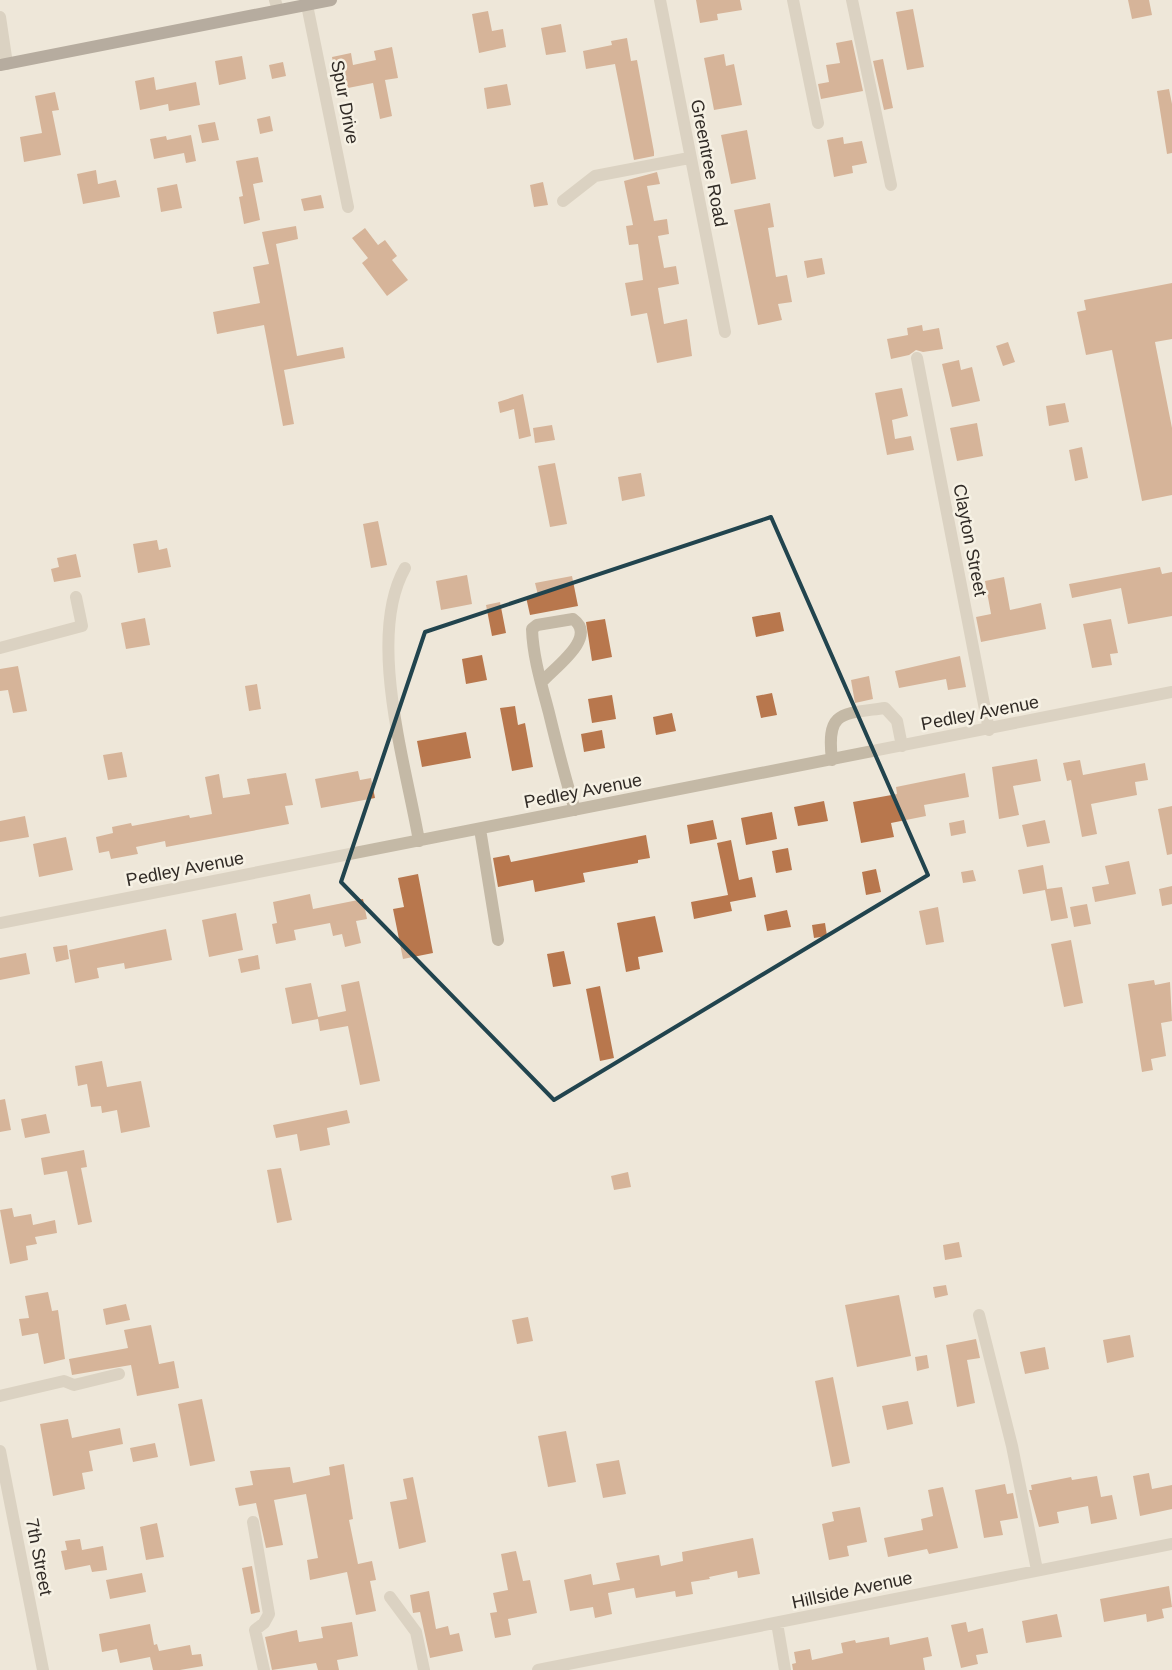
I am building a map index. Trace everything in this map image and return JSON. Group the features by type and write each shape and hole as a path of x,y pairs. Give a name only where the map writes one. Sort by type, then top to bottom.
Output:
{"main road":[{"path":"3,64 277,5 307,4 331,0"}],"street":[{"name":"Greentree Road","path":"660,0 689,158 725,332"},
{"path":"793,0 818,123"},
{"path":"852,0 891,185"},
{"name":"Spur Drive","path":"307,4 348,207"},
{"path":"0,17 3,64"},
{"path":"563,201 594,176 689,158"},
{"name":"Clayton Street","path":"917,358 989,730"},
{"path":"405,568 393,595 388,632 389,673 419,841"},
{"path":"0,648 82,626 76,597"},
{"path":"541,682 574,651 579,643 579,632 573,619 542,623 532,629 541,682 565,779 575,810"},
{"name":"Pedley Avenue","path":"0,922 989,730 1172,692"},
{"path":"832,760 831,728 836,720 846,714 885,708 897,721 902,746"},
{"path":"480,829 498,940"},
{"path":"979,1314 1012,1446 1036,1570"},
{"path":"0,1396 64,1381 74,1385 119,1374"},
{"name":"7th Street","path":"0,1451 43,1670"},
{"path":"253,1522 269,1614 264,1622 255,1630 264,1670"},
{"name":"Hillside Avenue","path":"538,1670 1172,1544"},
{"path":"390,1597 416,1632 424,1670"},
{"path":"777,1623 785,1670"}],"highlighted area":[{"path":"771,517 928,875 554,1100 341,882 425,632"}],"building":[{"path":"696,0 740,0 742,10 717,14 718,20 700,23"},
{"path":"1128,0 1149,0 1152,15 1132,19"},
{"path":"913,9 924,67 907,70 896,12"},
{"path":"488,11 492,31 503,29 506,47 479,53 472,14"},
{"path":"561,24 566,52 546,55 541,28"},
{"path":"627,38 631,61 637,60 654,152 654,156 634,160 615,64 586,69 583,51 612,45 611,41"},
{"path":"852,40 863,91 821,99 818,84 829,82 826,65 840,63 836,43"},
{"path":"392,47 398,78 385,80 392,116 380,119 373,83 338,90 332,57 351,53 353,65 376,60 374,51"},
{"path":"724,54 726,66 734,64 742,105 714,110 704,58"},
{"path":"242,56 246,79 219,85 215,61"},
{"path":"883,59 893,108 884,110 873,61"},
{"path":"283,62 286,76 272,79 269,65"},
{"path":"154,77 156,90 196,82 200,105 169,111 168,104 140,110 135,81"},
{"path":"507,84 511,105 487,109 484,88"},
{"path":"1169,89 1172,104 1172,153 1167,154 1157,91"},
{"path":"55,92 59,110 52,111 61,155 24,162 20,137 42,133 35,96"},
{"path":"270,116 273,131 260,134 257,119"},
{"path":"215,122 219,140 202,143 198,125"},
{"path":"747,130 756,179 731,184 721,135"},
{"path":"191,135 196,161 186,163 184,153 154,159 150,139 166,136 167,140"},
{"path":"843,137 844,144 862,141 867,163 852,166 853,173 834,177 827,140"},
{"path":"258,157 263,182 253,184 260,220 244,224 239,197 243,196 236,161"},
{"path":"96,170 98,184 116,180 120,197 83,204 77,174"},
{"path":"657,172 660,184 647,186 654,221 667,219 669,234 658,236 664,268 676,266 679,284 658,288 664,324 687,319 692,356 657,363 647,313 631,316 625,283 643,280 638,244 629,245 626,226 633,225 624,181"},
{"path":"543,182 548,205 534,207 530,185"},
{"path":"177,184 182,208 161,212 157,188"},
{"path":"321,195 324,208 304,211 301,199"},
{"path":"770,203 774,227 768,228 776,277 787,275 792,302 778,304 782,320 758,325 734,210"},
{"path":"296,226 298,239 276,244 297,356 343,347 345,358 284,370 294,424 283,426 264,325 217,334 213,312 260,303 253,267 269,264 262,232"},
{"path":"365,228 378,245 385,240 397,256 392,260 408,280 387,296 362,263 368,258 352,238"},
{"path":"822,258 825,274 807,278 804,261"},
{"path":"1172,283 1172,339 1155,342 1172,428 1172,495 1142,501 1112,350 1086,355 1077,312 1086,310 1084,300"},
{"path":"922,325 923,331 939,328 943,349 923,352 916,350 909,355 891,359 887,339 908,335 907,328"},
{"path":"1008,342 1015,362 1003,366 996,346"},
{"path":"959,360 961,370 972,367 980,401 952,407 942,364"},
{"path":"902,388 908,416 892,420 895,439 911,436 914,450 887,455 875,393"},
{"path":"523,394 531,436 519,439 514,409 500,413 498,402"},
{"path":"1065,403 1069,422 1049,426 1046,406"},
{"path":"977,423 983,456 957,461 950,428"},
{"path":"552,425 555,440 535,443 533,428"},
{"path":"1082,447 1088,478 1075,481 1069,450"},
{"path":"555,463 567,524 550,527 538,466"},
{"path":"641,473 645,496 622,501 618,477"},
{"path":"378,521 387,565 371,568 363,524"},
{"path":"157,540 159,550 167,548 171,567 138,573 133,544"},
{"path":"76,554 81,577 54,582 51,569 59,567 57,558"},
{"path":"1160,567 1162,574 1172,572 1172,616 1128,624 1121,588 1072,598 1069,584"},
{"path":"467,575 472,604 441,610 436,581"},
{"path":"572,576 578,606 530,615 526,597 538,595 535,583"},
{"path":"1004,577 1010,610 1041,603 1046,629 981,642 976,617 991,614 985,581"},
{"path":"500,602 506,633 492,636 486,605"},
{"path":"780,612 784,631 756,637 752,617"},
{"path":"145,618 150,645 126,649 121,623"},
{"path":"605,619 612,657 592,661 586,622"},
{"path":"1111,619 1118,653 1110,654 1112,665 1092,668 1083,624"},
{"path":"482,655 487,680 466,684 462,659"},
{"path":"960,656 966,687 948,690 946,679 899,688 895,671"},
{"path":"18,666 27,711 13,713 8,690 0,691 0,669"},
{"path":"869,676 873,699 855,703 851,680"},
{"path":"257,684 261,709 249,711 245,686"},
{"path":"772,693 777,715 761,718 756,696"},
{"path":"612,695 616,719 592,723 588,699"},
{"path":"515,706 518,725 525,723 533,767 512,771 500,708"},
{"path":"672,713 676,731 656,735 653,717"},
{"path":"602,730 605,748 584,752 581,734"},
{"path":"466,732 471,758 422,767 417,741"},
{"path":"122,752 127,777 108,780 103,755"},
{"path":"1037,759 1041,781 1013,786 1019,815 999,819 992,767"},
{"path":"1080,760 1083,775 1145,763 1148,780 1135,782 1137,795 1091,804 1097,834 1082,837 1071,780 1067,781 1063,763"},
{"path":"358,771 360,780 371,778 375,798 321,808 315,779"},
{"path":"286,773 293,805 285,806 289,824 166,847 165,841 136,847 138,854 111,859 109,851 99,853 96,837 113,833 112,827 131,823 132,826 189,815 190,818 212,814 205,777 219,774 223,798 250,794 247,779"},
{"path":"965,773 969,797 924,805 926,816 891,823 894,837 861,843 853,802 897,794 896,787"},
{"path":"824,801 828,821 798,826 794,807"},
{"path":"1172,806 1172,854 1167,855 1158,809"},
{"path":"772,812 777,839 746,845 741,818"},
{"path":"25,816 29,837 0,842 0,821"},
{"path":"713,820 717,839 690,844 687,825"},
{"path":"964,820 966,833 951,836 949,823"},
{"path":"1045,820 1050,843 1027,847 1022,825"},
{"path":"646,835 650,858 638,860 638,863 583,873 585,882 535,892 533,880 498,887 493,858 509,855 511,862"},
{"path":"66,837 73,870 39,877 33,844"},
{"path":"731,840 739,880 752,877 756,897 730,902 732,911 694,919 691,902 728,895 717,843"},
{"path":"788,848 792,870 776,873 772,851"},
{"path":"1129,861 1136,894 1095,902 1092,887 1109,884 1105,866"},
{"path":"1043,865 1047,889 1062,887 1068,918 1051,921 1045,890 1023,894 1018,870"},
{"path":"876,869 881,892 866,895 862,872"},
{"path":"973,870 976,881 963,883 961,872"},
{"path":"418,874 433,953 403,959 393,909 404,907 398,878"},
{"path":"1172,886 1172,904 1162,906 1159,889"},
{"path":"310,894 313,909 363,899 367,919 356,921 361,943 345,947 342,934 333,936 330,923 294,930 296,940 276,944 272,924 277,923 273,902"},
{"path":"1087,904 1091,924 1074,927 1070,907"},
{"path":"938,907 944,942 926,945 919,911"},
{"path":"787,910 791,927 767,931 764,915"},
{"path":"236,913 243,950 209,957 202,920"},
{"path":"655,916 663,952 638,957 640,969 626,972 617,923"},
{"path":"825,923 827,936 814,938 812,925"},
{"path":"166,929 172,960 125,969 124,963 97,968 99,978 75,983 69,950"},
{"path":"1071,940 1083,1003 1064,1007 1051,944"},
{"path":"67,945 69,959 56,962 53,947"},
{"path":"564,951 571,984 553,987 547,954"},
{"path":"26,953 30,974 0,980 0,958"},
{"path":"258,955 260,969 241,973 238,959"},
{"path":"1154,980 1155,985 1170,982 1172,1021 1161,1023 1166,1056 1151,1059 1153,1070 1142,1072 1128,984"},
{"path":"359,981 380,1081 360,1085 348,1026 320,1031 318,1019 292,1024 285,988 311,983 318,1017 346,1011 341,985"},
{"path":"600,986 614,1058 600,1061 586,989"},
{"path":"102,1061 107,1087 141,1081 150,1127 121,1133 117,1110 102,1113 101,1106 91,1107 87,1084 78,1086 75,1066"},
{"path":"5,1099 11,1130 0,1132 0,1100"},
{"path":"347,1110 350,1123 327,1128 330,1145 300,1151 297,1134 276,1138 273,1125"},
{"path":"46,1114 50,1133 25,1138 21,1119"},
{"path":"84,1150 87,1167 81,1168 92,1222 78,1225 67,1171 44,1175 41,1158"},
{"path":"281,1168 292,1220 277,1223 267,1170"},
{"path":"628,1172 631,1187 614,1190 611,1176"},
{"path":"12,1208 14,1217 31,1214 33,1225 55,1220 57,1233 35,1237 37,1244 26,1246 28,1260 10,1264 0,1210"},
{"path":"959,1242 962,1257 945,1260 943,1245"},
{"path":"946,1285 948,1295 935,1298 933,1287"},
{"path":"48,1292 52,1311 58,1310 65,1359 44,1364 38,1333 22,1336 19,1319 29,1318 25,1296"},
{"path":"899,1295 911,1356 857,1367 845,1305"},
{"path":"126,1304 130,1320 106,1325 103,1309"},
{"path":"528,1317 533,1341 517,1344 512,1320"},
{"path":"151,1325 159,1364 174,1361 179,1388 137,1396 131,1365 72,1375 69,1359 128,1348 124,1330"},
{"path":"1130,1335 1134,1357 1107,1363 1103,1340"},
{"path":"976,1339 980,1358 967,1360 975,1403 957,1407 946,1345"},
{"path":"1045,1347 1049,1369 1025,1374 1020,1352"},
{"path":"927,1355 929,1368 917,1371 915,1357"},
{"path":"833,1377 850,1463 832,1467 815,1381"},
{"path":"202,1399 215,1461 190,1466 178,1404"},
{"path":"908,1401 913,1424 887,1430 882,1406"},
{"path":"68,1419 72,1438 120,1428 123,1444 89,1451 93,1471 82,1473 85,1489 53,1496 40,1424"},
{"path":"566,1431 576,1482 548,1487 538,1436"},
{"path":"155,1443 158,1457 133,1462 130,1448"},
{"path":"619,1460 626,1494 603,1498 596,1464"},
{"path":"344,1464 353,1519 349,1520 358,1564 372,1561 376,1580 370,1581 376,1611 356,1615 347,1572 310,1580 307,1560 318,1558 306,1494 274,1500 283,1545 266,1548 256,1503 239,1506 235,1488 253,1485 250,1471 290,1467 293,1483 330,1475 329,1467"},
{"path":"1149,1473 1152,1489 1172,1485 1172,1509 1140,1516 1133,1476"},
{"path":"1097,1476 1101,1497 1112,1495 1117,1519 1091,1524 1088,1506 1057,1512 1059,1523 1039,1527 1029,1490 1032,1490 1031,1485 1071,1477 1072,1480"},
{"path":"413,1477 426,1542 399,1549 390,1502 407,1499 403,1479"},
{"path":"1005,1484 1007,1494 1013,1493 1018,1518 1000,1521 1003,1535 984,1538 975,1490"},
{"path":"943,1487 958,1548 929,1554 927,1549 888,1557 884,1538 923,1530 921,1519 933,1516 928,1490"},
{"path":"860,1507 867,1542 847,1546 849,1556 829,1560 822,1524 834,1521 832,1512"},
{"path":"157,1523 164,1557 146,1560 140,1527"},
{"path":"753,1538 760,1574 738,1578 737,1571 709,1577 710,1579 691,1582 693,1594 676,1597 675,1591 636,1598 634,1588 608,1593 612,1614 595,1618 593,1607 570,1611 564,1580 591,1574 593,1585 620,1580 616,1563 659,1555 661,1566 683,1561 682,1552"},
{"path":"80,1539 82,1550 103,1546 107,1570 92,1572 90,1565 65,1570 61,1551 67,1550 65,1541"},
{"path":"516,1551 523,1581 530,1580 537,1613 508,1619 511,1635 495,1638 490,1613 497,1612 493,1593 508,1590 501,1554"},
{"path":"252,1566 260,1612 251,1614 242,1568"},
{"path":"142,1573 146,1592 110,1599 106,1580"},
{"path":"1169,1586 1172,1607 1162,1609 1164,1618 1147,1622 1146,1614 1104,1622 1100,1599"},
{"path":"429,1591 436,1629 448,1626 450,1635 459,1633 463,1651 430,1658 420,1612 413,1613 410,1595"},
{"path":"1057,1614 1062,1637 1026,1643 1022,1621"},
{"path":"352,1622 358,1656 337,1660 339,1670 318,1670 316,1663 272,1670 265,1637 297,1630 299,1642 323,1638 321,1627"},
{"path":"966,1622 968,1632 983,1628 988,1653 976,1655 978,1664 961,1668 951,1625"},
{"path":"150,1624 154,1645 157,1644 159,1651 190,1645 192,1655 201,1654 203,1666 180,1670 153,1670 150,1657 120,1663 117,1649 102,1652 99,1634"},
{"path":"889,1637 890,1645 928,1637 932,1656 923,1658 925,1670 793,1670 792,1664 796,1663 794,1652 810,1649 812,1660 843,1653 841,1643 855,1640 856,1643"}]}
